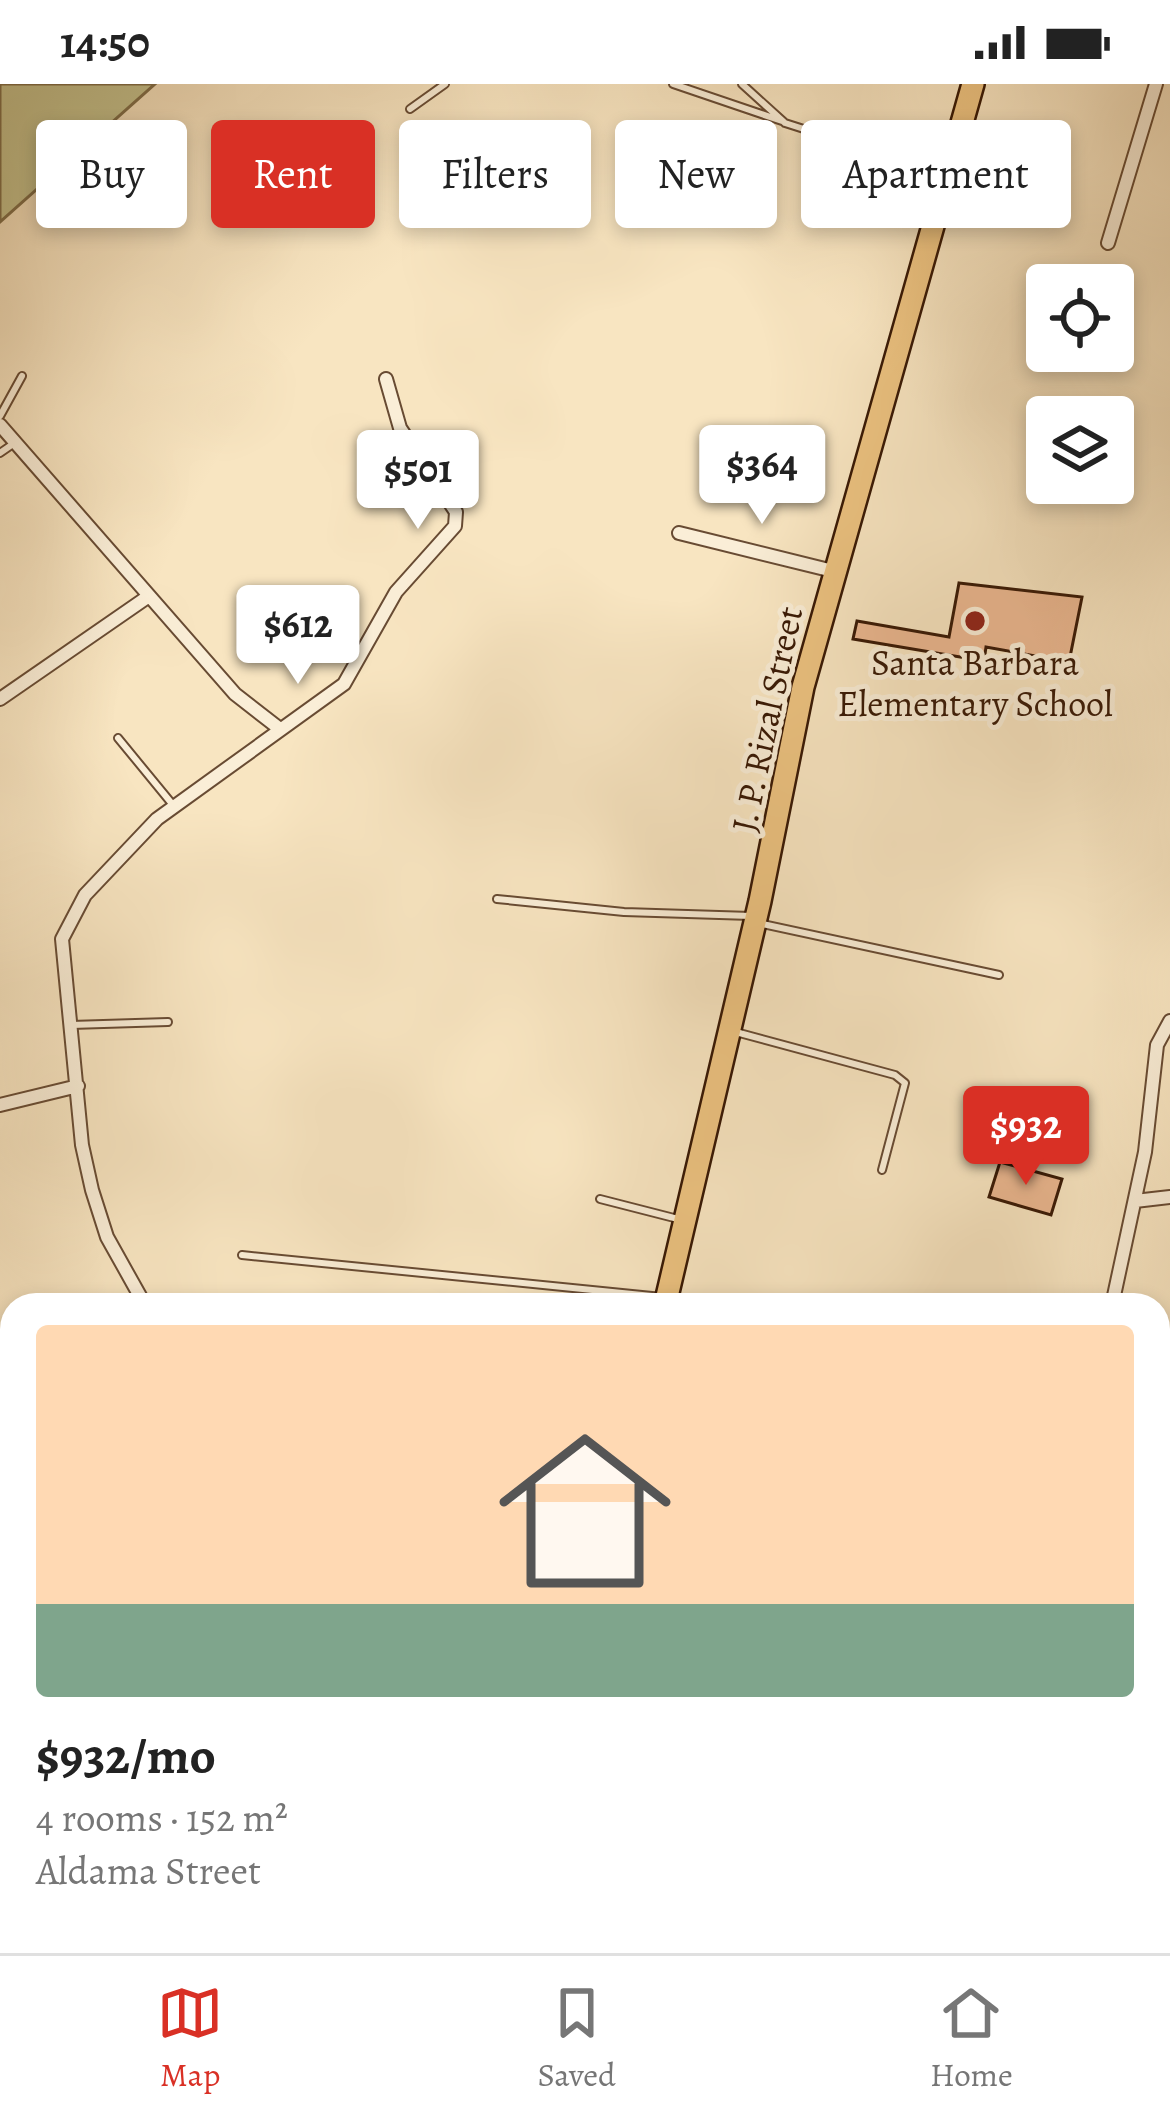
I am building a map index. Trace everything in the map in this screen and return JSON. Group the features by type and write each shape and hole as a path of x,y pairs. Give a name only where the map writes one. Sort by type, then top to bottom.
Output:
{"main road":[{"name":"J. P. Rizal Street","path":"963,120 973,84"},
{"name":"J. P. Rizal Street","path":"667,1293 833,571 933,228"}],"street":[{"path":"1108,243 1156,84"},
{"path":"138,1293 107,1238 92,1190 62,940 85,895 113,861 175,807 344,684 396,592 455,526 456,512 400,428 386,379"},
{"path":"0,425 236,694 280,730"},
{"path":"679,533 833,571"},
{"path":"0,699 149,596"},
{"path":"1115,1293 1170,1021"},
{"path":"0,1105 78,1086"},
{"path":"1135,1202 1170,1197"}],"lane":[{"path":"410,109 445,84"},
{"path":"673,84 801,128"},
{"path":"742,84 785,123"},
{"path":"0,416 22,376"},
{"path":"0,453 14,444"},
{"path":"118,738 175,807"},
{"path":"497,899 756,919 999,975"},
{"path":"71,1025 168,1022"},
{"path":"728,1030 895,1075 905,1083 882,1170"},
{"path":"600,1199 684,1220"},
{"path":"242,1255 591,1293"}],"shaded area":[{"path":"0,84 155,84 115,120 36,120 36,190 0,222"}],"building":[{"path":"959,583 1082,597 1069,662 986,647 984,661 853,639 857,621 949,637"},
{"path":"1000,1162 1062,1179 1051,1215 989,1197"}],"place":[{"name":"Santa Barbara Elementary School","path":"975,621"}]}
